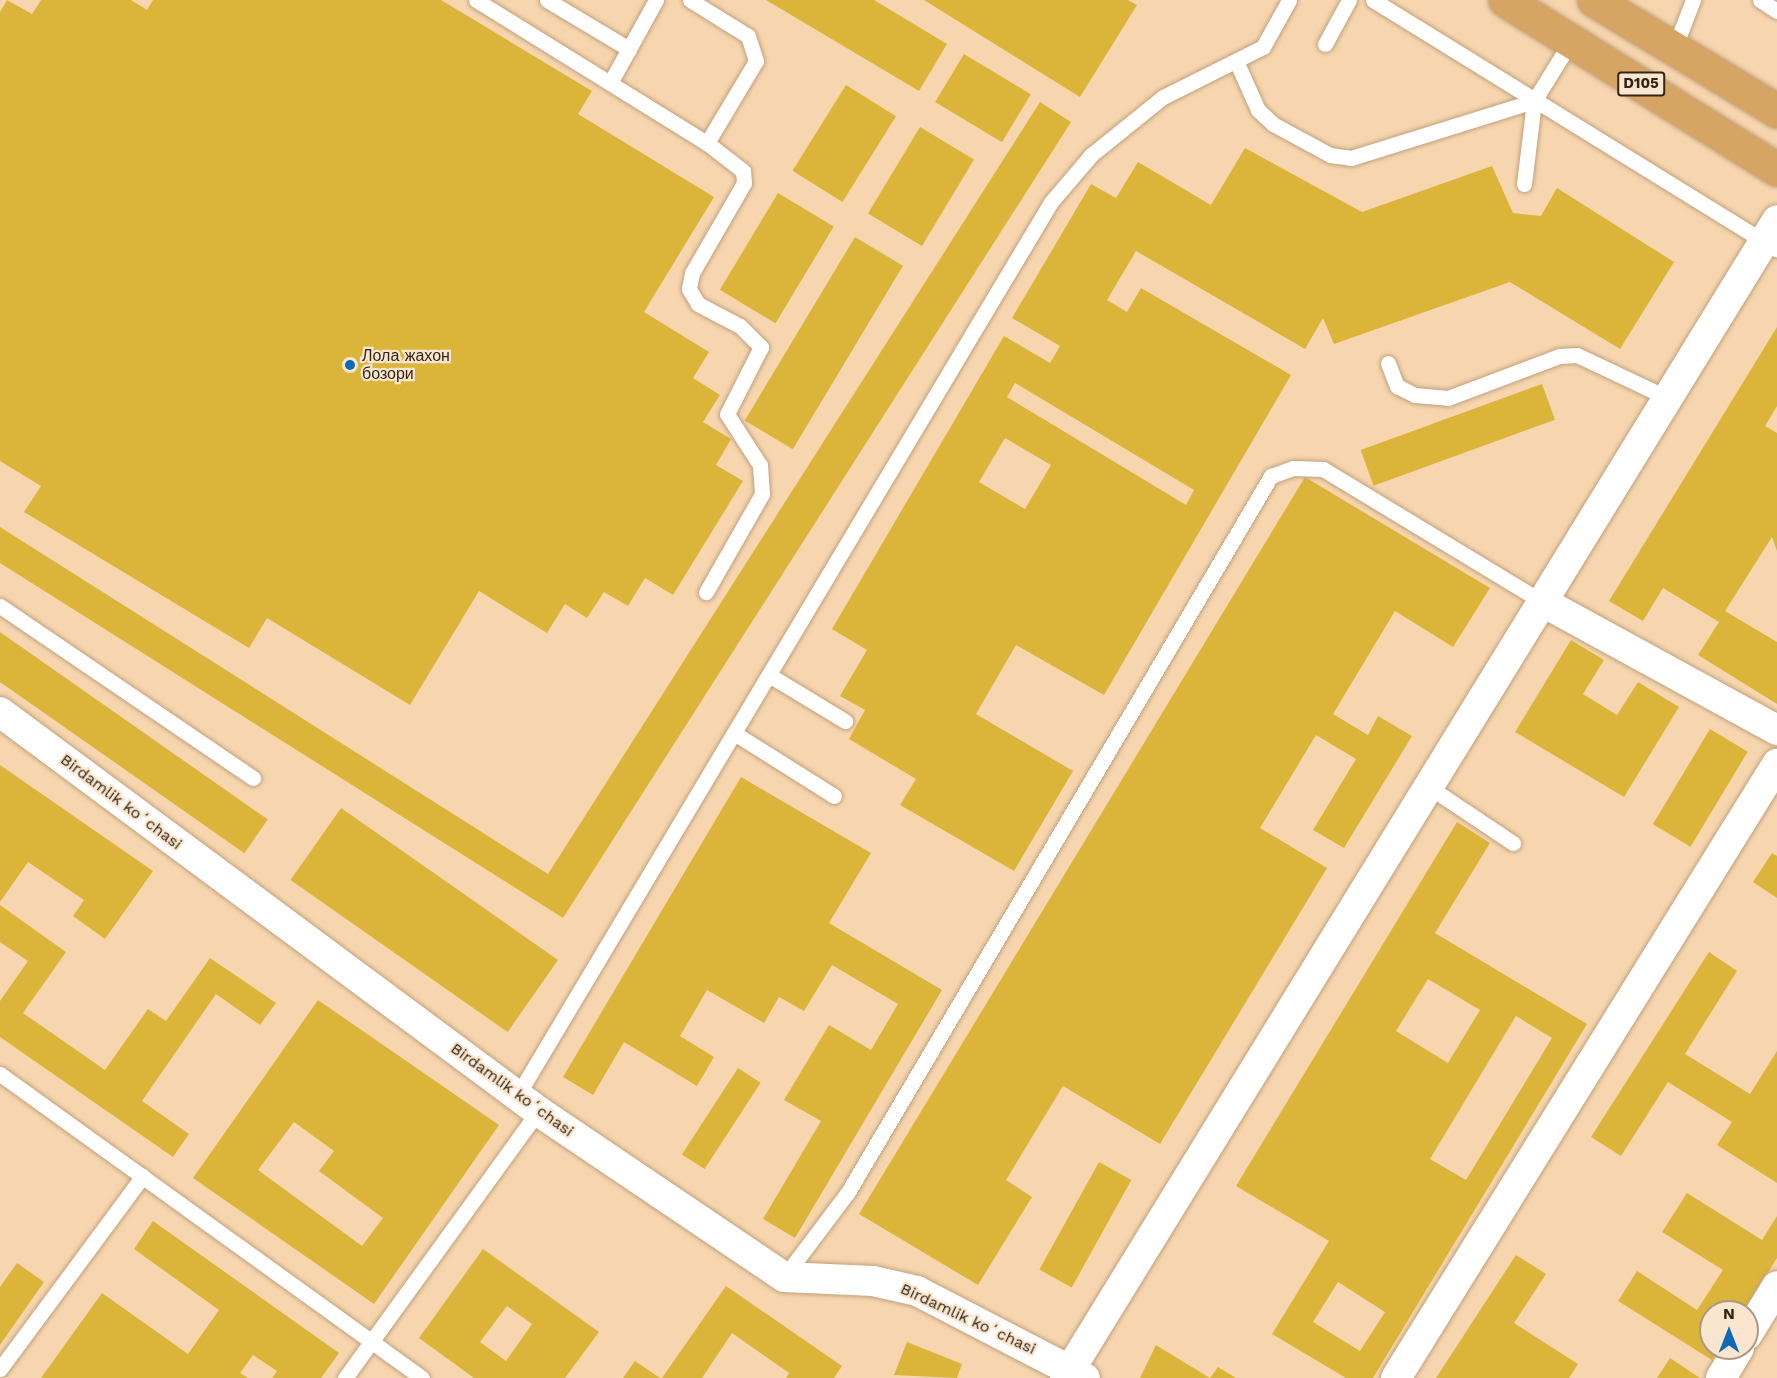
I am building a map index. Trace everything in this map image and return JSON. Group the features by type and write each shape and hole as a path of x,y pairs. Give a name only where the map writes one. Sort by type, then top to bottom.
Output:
{"highway":[{"name":"D105","path":"1505,0 1777,169"},
{"name":"D105","path":"1594,0 1777,111"}],"street":[{"path":"1074,1375 1429,787 1668,398 1773,237"},
{"path":"1543,602 1777,730"},
{"name":"Birdamlik koʻchasi","path":"0,712 528,1103 784,1276 873,1281 917,1291 1074,1375"},
{"path":"1396,1378 1777,764"},
{"path":"1759,1315 1777,1286"},
{"path":"1720,1378 1731,1360"}],"lane":[{"path":"476,0 707,143 742,171 744,183 692,273 689,289 698,304 740,326 760,347 727,414 750,445 762,478 762,494 706,592"},
{"path":"548,0 629,49"},
{"path":"610,83 656,0"},
{"path":"690,0 748,36 755,49 756,61 707,143"},
{"path":"345,1378 372,1342 528,1103 734,734 1051,202 1091,155 1163,97 1237,63 1263,47 1289,0"},
{"path":"1325,45 1349,0"},
{"path":"1373,0 1534,101 1773,237"},
{"path":"1674,49 1693,0"},
{"path":"1760,0 1777,11"},
{"path":"1524,184 1534,101 1571,41"},
{"path":"1237,63 1254,104 1273,124 1330,155 1351,158 1534,101"},
{"path":"1388,363 1397,386 1415,395 1448,398 1559,356 1577,355 1668,398"},
{"path":"784,1276 848,1192 1271,476 1293,468 1323,469 1543,602"},
{"path":"0,606 253,778"},
{"path":"769,675 844,721"},
{"path":"734,734 834,796"},
{"path":"1429,787 1513,843"},
{"path":"0,1074 422,1378"},
{"path":"0,1369 143,1176"}],"building":[{"name":"Лола жахон бозори","path":"7,0 32,14 41,0 131,0 147,10 153,0 441,0 592,91 578,114 714,197 644,312 709,352 693,378 720,395 703,422 731,439 716,465 743,481 673,595 645,578 628,606 604,592 587,618 565,604 547,633 479,591 410,705 267,618 249,648 24,512 41,486 0,461 0,12"},
{"path":"766,0 874,0 947,44 919,91"},
{"path":"924,0 1128,0 1137,5 1080,97"},
{"path":"964,54 1031,94 1002,142 935,102"},
{"path":"846,85 896,116 843,202 792,171"},
{"path":"1040,102 1071,122 563,918 0,563 0,527 548,874"},
{"path":"920,127 974,159 922,246 868,214"},
{"path":"1245,148 1362,212 1492,166 1513,213 1541,216 1557,188 1674,262 1620,349 1510,282 1334,344 1323,318 1305,349 1136,251 1107,300 1127,312 1141,288 1291,375 1104,695 1016,645 976,714 1073,771 1014,871 900,805 916,779 849,739 865,710 840,696 867,650 832,629 1004,336 1050,363 1060,346 1012,318 1091,184 1116,198 1138,162 1211,205","holes":["1015,383 1194,490 1186,505 1007,397","1005,438 1051,465 1025,509 979,482"]},
{"path":"778,193 834,226 776,323 720,290"},
{"path":"855,237 903,266 793,449 745,420"},
{"path":"1777,327 1777,406 1765,426 1777,433 1777,551 1772,537 1725,611 1777,642 1777,704 1698,655 1719,622 1663,588 1643,621 1609,601"},
{"path":"1542,384 1555,420 1374,486 1361,450"},
{"path":"1305,477 1490,588 1453,647 1395,611 1333,714 1368,735 1378,716 1412,736 1344,848 1313,830 1356,759 1316,735 1260,828 1327,868 1160,1144 1063,1086 1006,1180 1032,1197 978,1285 859,1214"},
{"path":"0,632 268,820 244,853 0,682"},
{"path":"1571,640 1604,660 1583,694 1617,715 1638,682 1679,707 1624,797 1515,732"},
{"path":"1710,729 1748,752 1691,847 1653,824"},
{"path":"0,765 153,871 105,939 73,916 84,900 28,862 0,902"},
{"path":"741,777 871,853 829,923 942,990 795,1238 763,1219 821,1121 784,1100 829,1025 871,1050 898,1004 832,965 804,1011 779,997 764,1023 707,990 680,1036 714,1057 697,1086 624,1042 593,1095 563,1077"},
{"path":"341,808 558,960 508,1032 291,880"},
{"path":"1457,822 1490,843 1435,933 1587,1024 1373,1378 1346,1378 1272,1334 1329,1241 1236,1186","holes":["1428,979 1480,1010 1448,1063 1396,1031","1516,1016 1552,1038 1466,1180 1430,1159","1338,1282 1385,1312 1360,1351 1313,1322"]},
{"path":"1772,853 1777,856 1777,898 1753,882"},
{"path":"0,905 66,952 23,1013 105,1070 148,1009 166,1021 210,958 276,1003 260,1025 216,994 142,1101 189,1134 173,1157 0,1037 0,1001 28,961 0,942"},
{"path":"1709,952 1737,971 1685,1054 1750,1094 1777,1051 1777,1183 1717,1145 1732,1122 1668,1082 1621,1156 1591,1137"},
{"path":"318,1000 499,1125 374,1304 193,1178","holes":["294,1122 334,1151 319,1171 383,1218 362,1246 258,1170"]},
{"path":"738,1068 761,1083 705,1169 682,1154"},
{"path":"1099,1162 1131,1180 1072,1288 1039,1270"},
{"path":"1687,1193 1762,1240 1777,1216 1777,1258 1751,1300 1704,1300 1723,1270 1662,1232"},
{"path":"153,1221 339,1353 321,1378 272,1378 277,1371 253,1355 240,1373 248,1378 41,1378 102,1293 188,1354 219,1310 134,1249"},
{"path":"483,1249 599,1332 565,1378 474,1378 419,1338","holes":["507,1306 532,1324 506,1361 480,1342"]},
{"path":"1516,1255 1546,1274 1514,1323 1578,1364 1569,1378 1436,1378"},
{"path":"17,1263 44,1282 0,1345 0,1287"},
{"path":"1637,1271 1697,1310 1699,1307 1699,1352 1618,1301"},
{"path":"726,1286 842,1366 834,1378 786,1378 789,1373 732,1333 702,1378 662,1378"},
{"path":"907,1342 962,1364 957,1378 894,1375"},
{"path":"1156,1345 1210,1378 1140,1378"},
{"path":"1670,1358 1700,1378 1657,1378"},
{"path":"635,1361 660,1378 623,1378"},
{"path":"1218,1367 1236,1378 1210,1378"}],"place":[{"name":"Лола жахон бозори","path":"350,365"}]}
